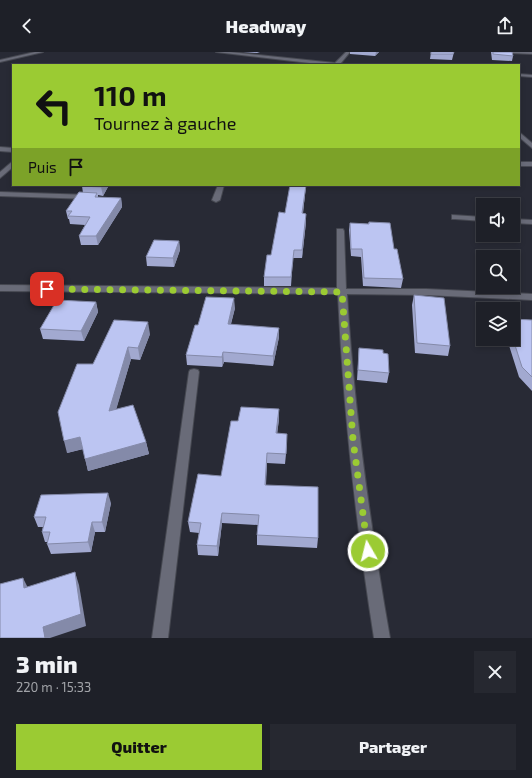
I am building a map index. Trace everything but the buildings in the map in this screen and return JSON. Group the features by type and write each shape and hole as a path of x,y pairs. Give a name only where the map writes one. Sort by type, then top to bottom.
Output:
{"street":[{"path":"0,60 41,52"},
{"path":"218,52 290,63 313,64"},
{"path":"337,64 348,52"},
{"path":"510,52 532,53"},
{"path":"520,75 532,76"},
{"path":"520,135 532,146"},
{"path":"0,149 12,150"},
{"path":"0,176 12,164"},
{"path":"520,164 532,164"},
{"path":"216,200 221,186"},
{"path":"0,194 100,198"},
{"path":"455,217 476,218"},
{"path":"520,221 532,222"},
{"path":"340,231 342,292 353,440 370,566 382,638"},
{"path":"0,288 426,292 532,297"},
{"path":"160,638 194,372"}],"route":[{"path":"47,289 342,292 353,440 368,551"}]}
